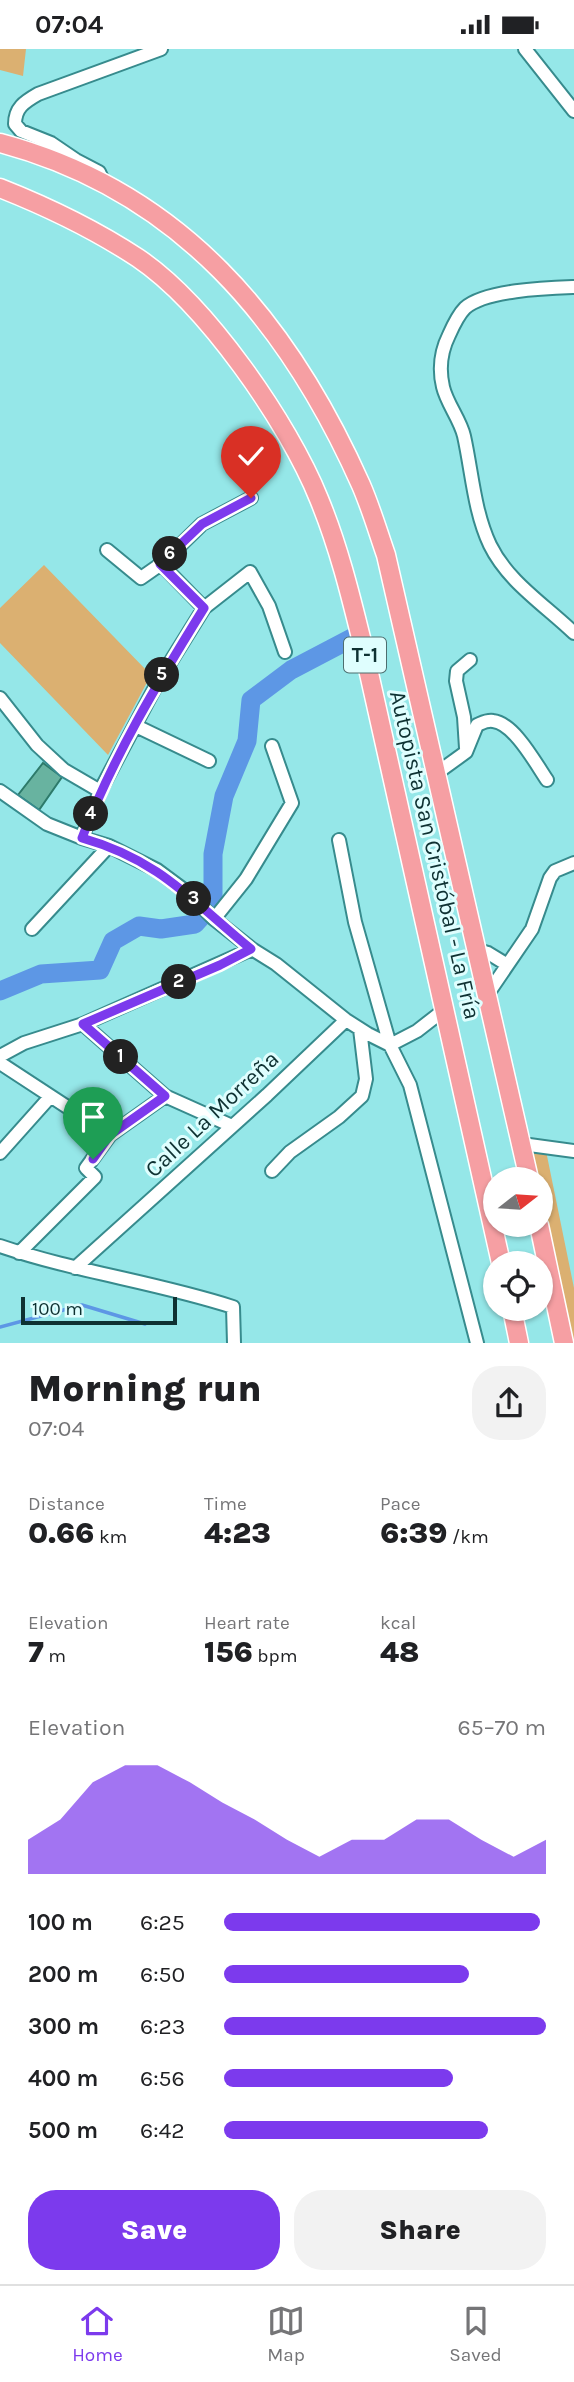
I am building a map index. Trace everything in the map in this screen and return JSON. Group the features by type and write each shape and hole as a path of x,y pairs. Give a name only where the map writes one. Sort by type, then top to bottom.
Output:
{"highway":[{"name":"Autopista San Cristóbal - La Fría","path":"0,143 43,157 104,183 165,222 227,277 268,323 313,387 363,488 386,555 527,1167"},
{"name":"Autopista San Cristóbal - La Fría","path":"0,188 61,212 139,258 177,291 204,320 256,386 294,448 319,498 340,556 362,642 498,1251"},
{"path":"542,1237 564,1342"},
{"path":"515,1321 519,1342"}],"street":[{"path":"104,183 99,172 51,142 21,131 15,124 15,114 19,106 38,94 161,49"},
{"path":"525,49 574,111"},
{"path":"574,287 510,292 466,307 443,347 441,367 443,387 464,434 476,500 490,545 527,592 574,633"},
{"path":"107,550 141,578 160,564 202,524 251,498"},
{"path":"160,564 204,608"},
{"path":"82,838 100,791 158,682 204,608 250,572 269,606 285,652"},
{"path":"466,752 464,717 456,681 457,671 470,660"},
{"path":"0,698 37,745 64,770 100,791"},
{"path":"437,773 466,752 477,725 488,720 500,722 517,737 547,780"},
{"path":"136,726 209,761"},
{"path":"214,919 246,879 292,803 272,746"},
{"path":"0,791 47,824 108,846 157,870 188,893 214,919 251,949 276,964 346,1020 390,1045"},
{"path":"340,840 355,922 390,1045 410,1085 477,1342"},
{"path":"32,929 108,846"},
{"path":"487,995 532,929 550,878 555,871 574,863"},
{"path":"0,1056 24,1043 83,1024 251,949"},
{"path":"477,950 506,964"},
{"path":"390,1045 417,1031 444,1010"},
{"name":"Calle La Morreña","path":"75,1268 346,1020"},
{"path":"83,1024 165,1096 232,1126"},
{"path":"272,1171 290,1152 339,1117 362,1096 366,1079 360,1029"},
{"path":"0,1063 110,1135"},
{"path":"19,1253 95,1177 86,1168 110,1135 165,1096"},
{"path":"0,1153 50,1097"},
{"path":"522,1144 574,1151"},
{"path":"0,1246 75,1268 185,1291 233,1307 234,1342"}],"shaded area":[{"path":"0,49 26,49 23,76 0,70"},
{"path":"44,565 151,675 108,755 0,643 0,608"},
{"path":"522,1144 545,1146 549,1167 527,1167"},
{"path":"553,1185 574,1288 574,1342 564,1342 553,1286 553,1251 546,1251 543,1237 553,1237"}],"building":[{"path":"43,763 62,777 39,810 18,795"}],"waterway":[{"path":"0,991 41,974 100,970 113,941 139,926 161,929 195,924 213,904 213,854 224,796 247,741 251,700 291,670 352,638"},
{"path":"0,1327 82,1305 145,1324"}],"route":[{"path":"93,1159 110,1135 165,1096 83,1024 251,949 214,919 188,893 157,870 131,855 82,838 112,767 158,682 204,608 160,564 202,524 251,498"}]}
